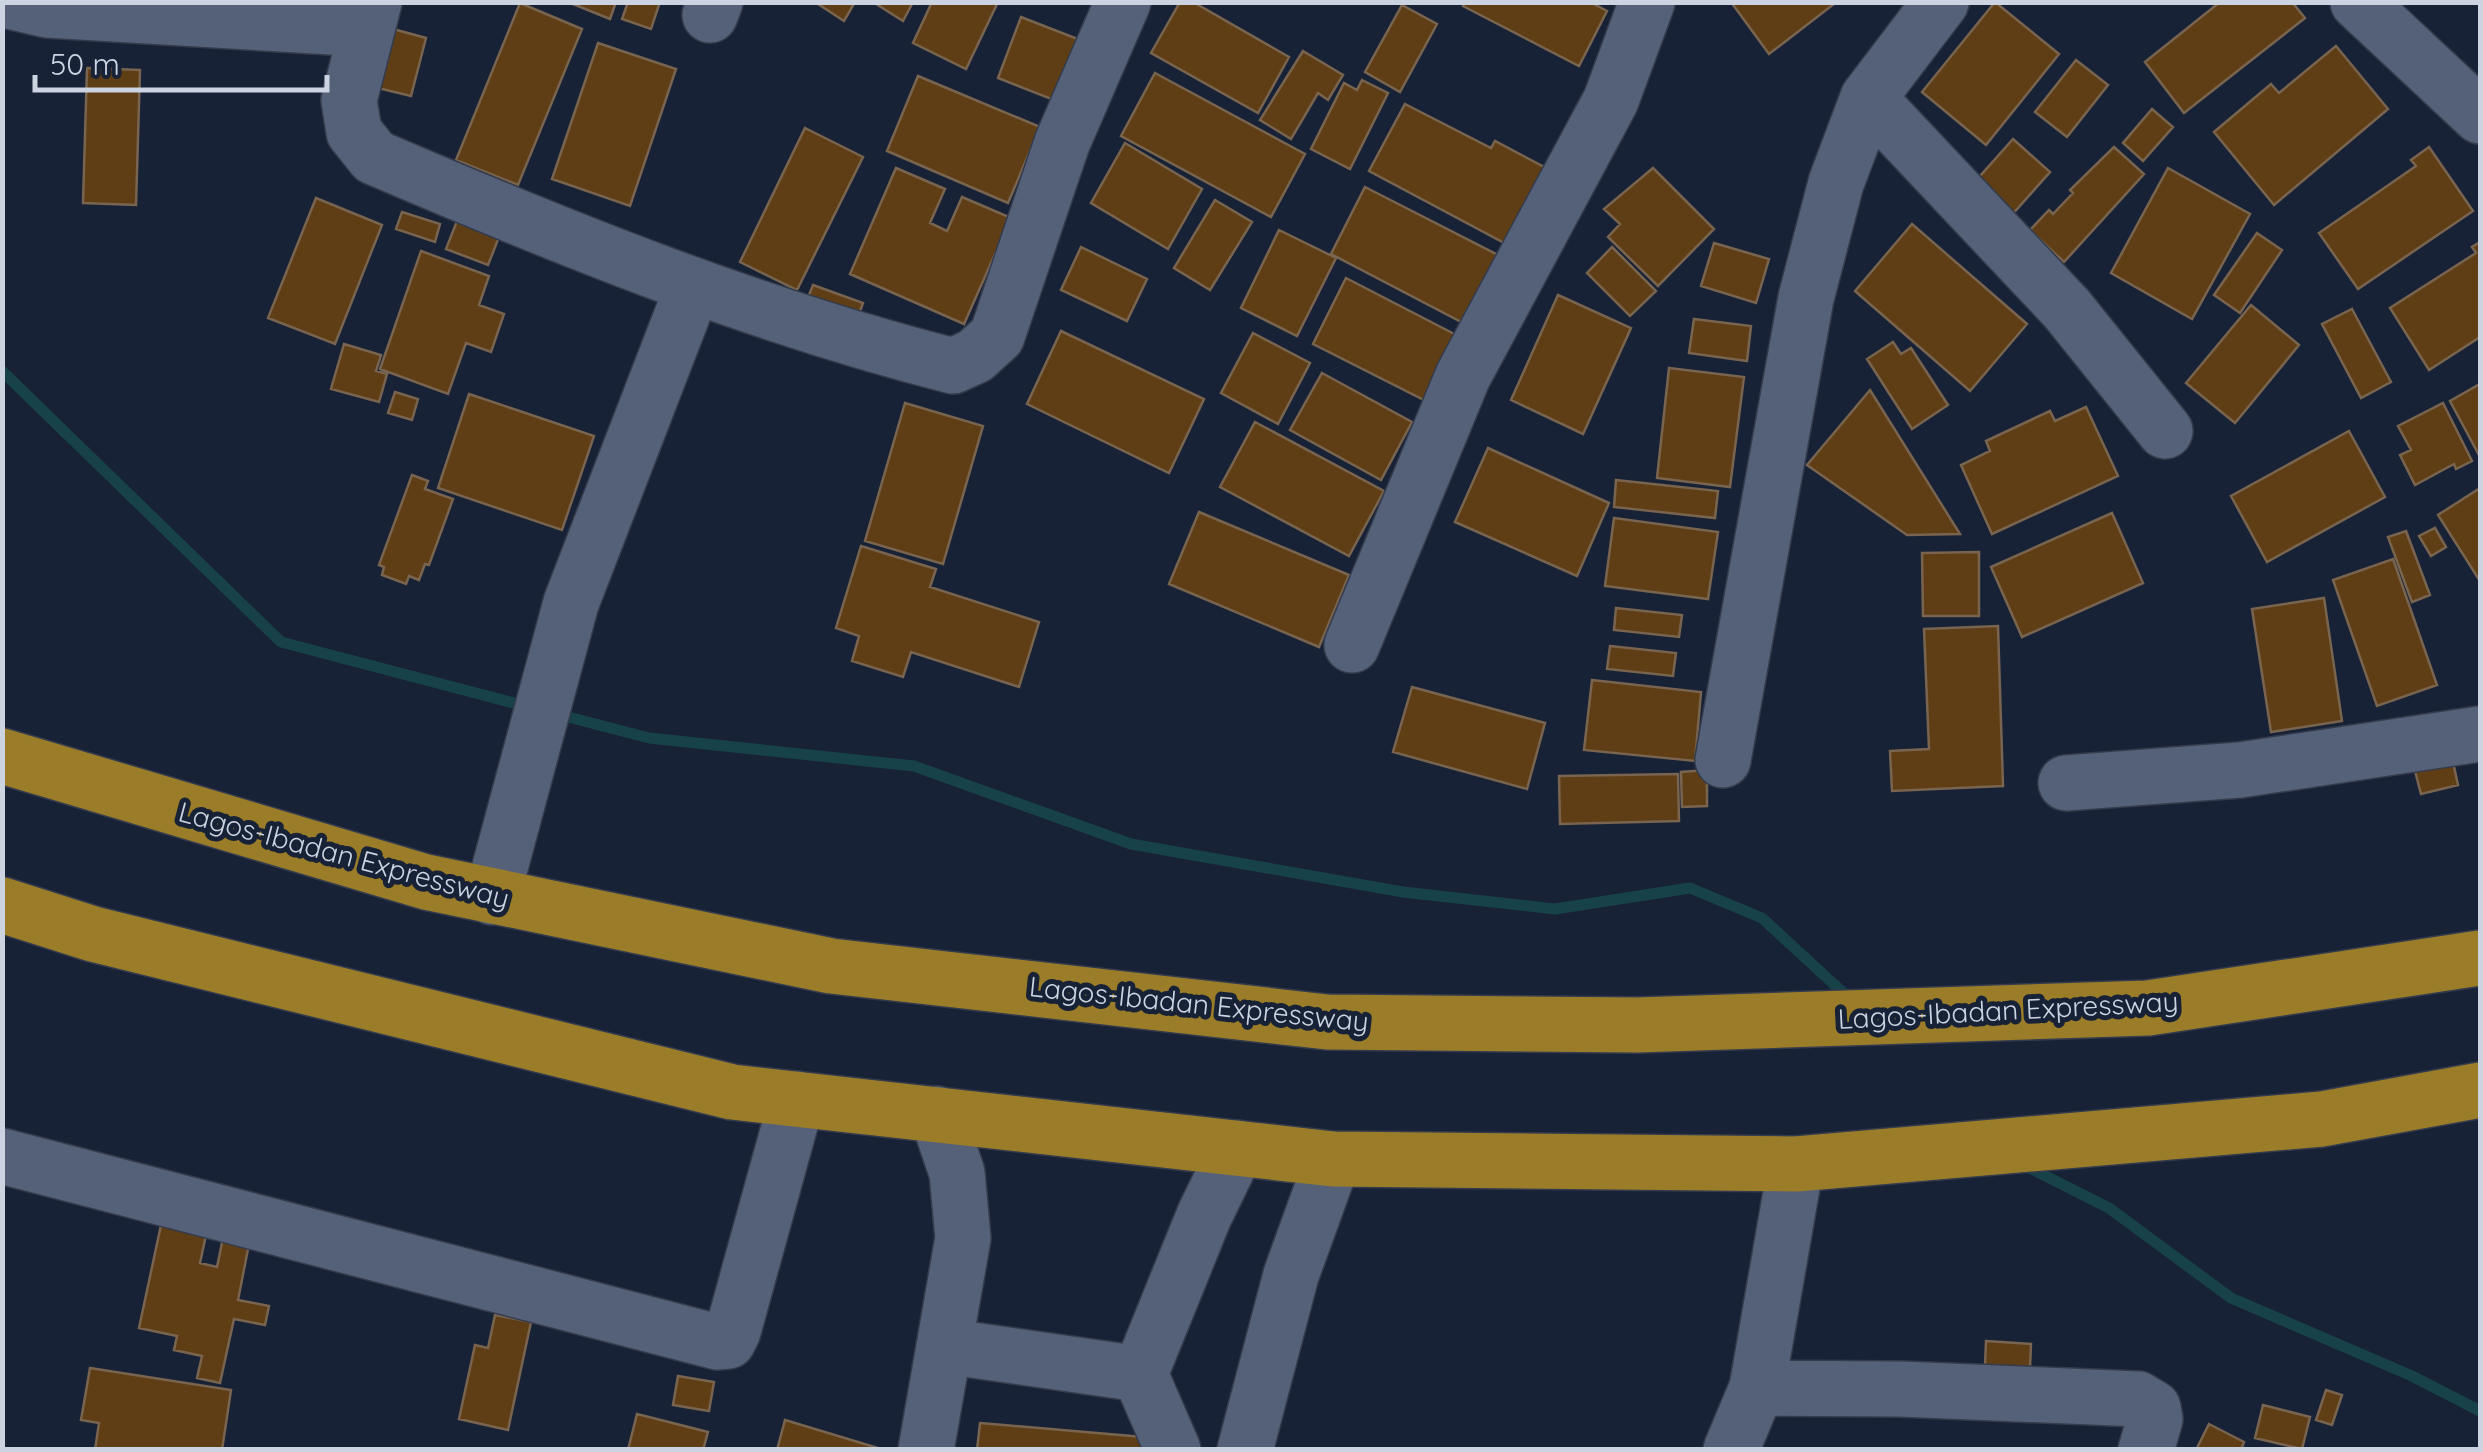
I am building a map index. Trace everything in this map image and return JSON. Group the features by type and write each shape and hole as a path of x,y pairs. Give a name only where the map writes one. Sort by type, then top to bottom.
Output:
{"highway":[{"name":"Lagos-Ibadan Expressway","path":"2,756 426,882 832,966 1327,1022 1637,1025 2148,1008 2480,958"},
{"path":"2,905 113,939 732,1092 1333,1159 1796,1164 2322,1118 2480,1090"}],"street":[{"path":"14,2 47,10 369,16 349,100 354,132 374,157 568,240 693,287 953,366 975,356 996,336 1062,142 1116,5"},
{"path":"1352,645 1462,376 1612,100 1647,2"},
{"path":"1723,760 1806,298 1836,183 1868,98 1941,2"},
{"path":"2358,2 2480,116"},
{"path":"1868,98 2068,309 2165,431"},
{"path":"492,896 571,603 693,287"},
{"path":"2066,783 2240,770 2480,734"},
{"path":"2,1156 717,1342 728,1341 733,1331 796,1099"},
{"path":"926,1450 963,1238 957,1173 937,1114"},
{"path":"1172,1450 1140,1374 1204,1216 1237,1148"},
{"path":"1245,1450 1291,1275 1333,1159"},
{"path":"1731,1450 1756,1388 1796,1164"},
{"path":"944,1346 1140,1374"},
{"path":"1756,1388 2138,1399 2152,1408 2156,1419 2146,1450"}],"building":[{"path":"568,2 616,2 610,19"},
{"path":"628,2 660,2 651,29 622,19"},
{"path":"815,2 855,2 844,21"},
{"path":"873,2 913,2 903,21"},
{"path":"932,2 998,2 966,69 913,43"},
{"path":"1180,2 1193,2 1289,57 1258,113 1151,53"},
{"path":"1465,2 1590,2 1607,11 1579,66 1463,6"},
{"path":"1731,2 1833,2 1834,4 1769,54"},
{"path":"1995,2 2059,54 1986,145 1922,92"},
{"path":"2220,2 2292,2 2305,18 2184,113 2145,62"},
{"path":"520,3 582,29 518,185 456,160"},
{"path":"1402,5 1437,24 1400,92 1365,72"},
{"path":"1021,17 1093,45 1069,106 998,78"},
{"path":"393,29 426,38 411,96 378,88"},
{"path":"598,43 676,69 630,206 552,179"},
{"path":"2336,46 2388,109 2274,205 2214,132 2271,84 2279,93"},
{"path":"1303,51 1343,75 1328,100 1318,93 1291,139 1260,120"},
{"path":"2076,60 2108,85 2067,137 2035,112"},
{"path":"87,68 140,70 136,205 83,203"},
{"path":"1155,73 1305,154 1271,217 1121,136"},
{"path":"918,76 1040,127 1008,203 887,151"},
{"path":"1362,80 1388,93 1350,169 1311,149 1344,83 1357,90"},
{"path":"1405,104 1491,148 1495,141 1550,170 1510,246 1369,171"},
{"path":"2152,109 2173,127 2143,161 2123,143"},
{"path":"805,128 863,157 797,290 740,262"},
{"path":"2013,139 2050,172 2010,217 1973,184"},
{"path":"1125,143 1202,189 1168,249 1091,203"},
{"path":"2114,147 2144,174 2064,262 2030,230 2049,210 2053,214 2073,193 2070,190"},
{"path":"2429,147 2473,211 2358,289 2319,233 2416,166 2411,160"},
{"path":"896,168 945,189 930,223 947,231 962,197 1011,218 964,324 850,274"},
{"path":"1653,168 1714,229 1658,286 1608,237 1620,224 1604,209"},
{"path":"2168,168 2250,214 2192,319 2111,273"},
{"path":"1365,187 1504,258 1469,326 1331,254"},
{"path":"316,198 382,225 335,344 268,318"},
{"path":"1215,200 1252,222 1210,290 1174,268"},
{"path":"402,212 440,224 435,242 396,229"},
{"path":"457,221 499,237 488,265 446,249"},
{"path":"1912,224 2027,324 1970,391 1855,291"},
{"path":"1279,230 1336,258 1297,336 1241,308"},
{"path":"2257,233 2282,250 2240,313 2214,295"},
{"path":"2480,242 2480,337 2429,370 2390,308 2476,253 2472,247"},
{"path":"1714,243 1769,259 1756,303 1701,286"},
{"path":"1081,247 1147,279 1127,321 1061,290"},
{"path":"1612,247 1656,291 1630,316 1587,273"},
{"path":"421,251 489,276 479,305 504,314 491,352 466,343 448,394 380,369"},
{"path":"1346,278 1462,338 1430,403 1313,344"},
{"path":"813,285 863,303 856,323 805,305"},
{"path":"1558,295 1631,328 1583,434 1511,400"},
{"path":"2251,305 2299,345 2235,423 2186,383"},
{"path":"2352,309 2391,382 2361,398 2322,324"},
{"path":"1694,319 1751,326 1747,361 1689,353"},
{"path":"1061,331 1204,399 1169,473 1027,404"},
{"path":"1253,333 1310,363 1278,424 1221,393"},
{"path":"1893,342 1901,354 1911,348 1948,405 1912,429 1867,359"},
{"path":"344,344 381,355 376,371 387,374 379,402 331,389"},
{"path":"1669,368 1744,377 1730,487 1657,478"},
{"path":"1322,373 1412,422 1381,480 1290,430"},
{"path":"2480,384 2480,457 2450,401"},
{"path":"1870,390 1960,534 1907,535 1807,465"},
{"path":"395,392 418,399 412,420 388,413"},
{"path":"469,394 594,436 562,530 438,488"},
{"path":"905,403 983,426 943,564 865,541"},
{"path":"2443,403 2472,461 2456,469 2454,464 2415,485 2400,455 2411,450 2398,426"},
{"path":"2086,407 2118,476 1992,534 1961,465 1990,451 1986,441 2050,411 2055,421"},
{"path":"1255,422 1384,491 1349,556 1220,487"},
{"path":"2349,431 2385,497 2267,562 2231,496"},
{"path":"1488,448 1609,503 1577,576 1455,522"},
{"path":"412,475 428,481 425,489 453,499 429,565 425,564 419,580 409,576 406,584 382,575 384,567 379,565"},
{"path":"1616,480 1718,491 1715,518 1614,507"},
{"path":"2480,488 2480,576 2478,578 2438,515"},
{"path":"1199,512 1349,575 1319,647 1169,584"},
{"path":"2112,513 2143,583 2022,637 1991,567"},
{"path":"1614,518 1718,532 1708,599 1605,586"},
{"path":"2435,528 2446,547 2431,556 2419,536"},
{"path":"2406,531 2430,595 2412,602 2388,537"},
{"path":"861,546 936,569 930,587 1039,622 1019,687 911,652 903,677 852,661 859,636 836,628"},
{"path":"1979,552 1979,616 1923,616 1922,553"},
{"path":"2393,559 2437,685 2377,706 2333,580"},
{"path":"2324,598 2342,721 2271,732 2252,609"},
{"path":"1616,608 1682,615 1679,637 1614,630"},
{"path":"1998,626 2003,786 1892,791 1890,751 1929,749 1924,629"},
{"path":"1610,646 1676,653 1673,676 1607,669"},
{"path":"1592,680 1701,692 1695,761 1584,750"},
{"path":"1412,687 1545,723 1527,789 1393,752"},
{"path":"2453,762 2458,785 2421,794 2415,771"},
{"path":"1707,770 1707,806 1682,807 1681,772"},
{"path":"1678,774 1679,821 1560,824 1559,776"},
{"path":"161,1225 206,1235 200,1263 217,1267 223,1238 249,1244 238,1300 269,1306 265,1325 234,1319 220,1383 197,1378 202,1356 174,1350 177,1336 139,1328"},
{"path":"495,1315 531,1322 508,1430 459,1419 475,1345 488,1348"},
{"path":"1986,1341 2031,1344 2030,1368 1985,1366"},
{"path":"90,1368 231,1390 222,1450 95,1450 99,1423 81,1420"},
{"path":"678,1376 714,1382 709,1411 673,1405"},
{"path":"2326,1390 2342,1395 2332,1425 2316,1420"},
{"path":"2263,1405 2310,1417 2302,1449 2255,1438"},
{"path":"637,1414 708,1432 703,1450 628,1450"},
{"path":"785,1420 878,1448 777,1450"},
{"path":"980,1423 1154,1438 1153,1450 977,1450"},
{"path":"2209,1424 2244,1442 2241,1450 2196,1450"}],"waterway":[{"path":"2,371 281,642 529,707"},
{"path":"557,714 649,738 914,766 1131,844 1403,892 1555,909 1690,888 1762,918 1851,1000"},
{"path":"2024,1165 2109,1208 2231,1298 2412,1376 2480,1411"}]}
